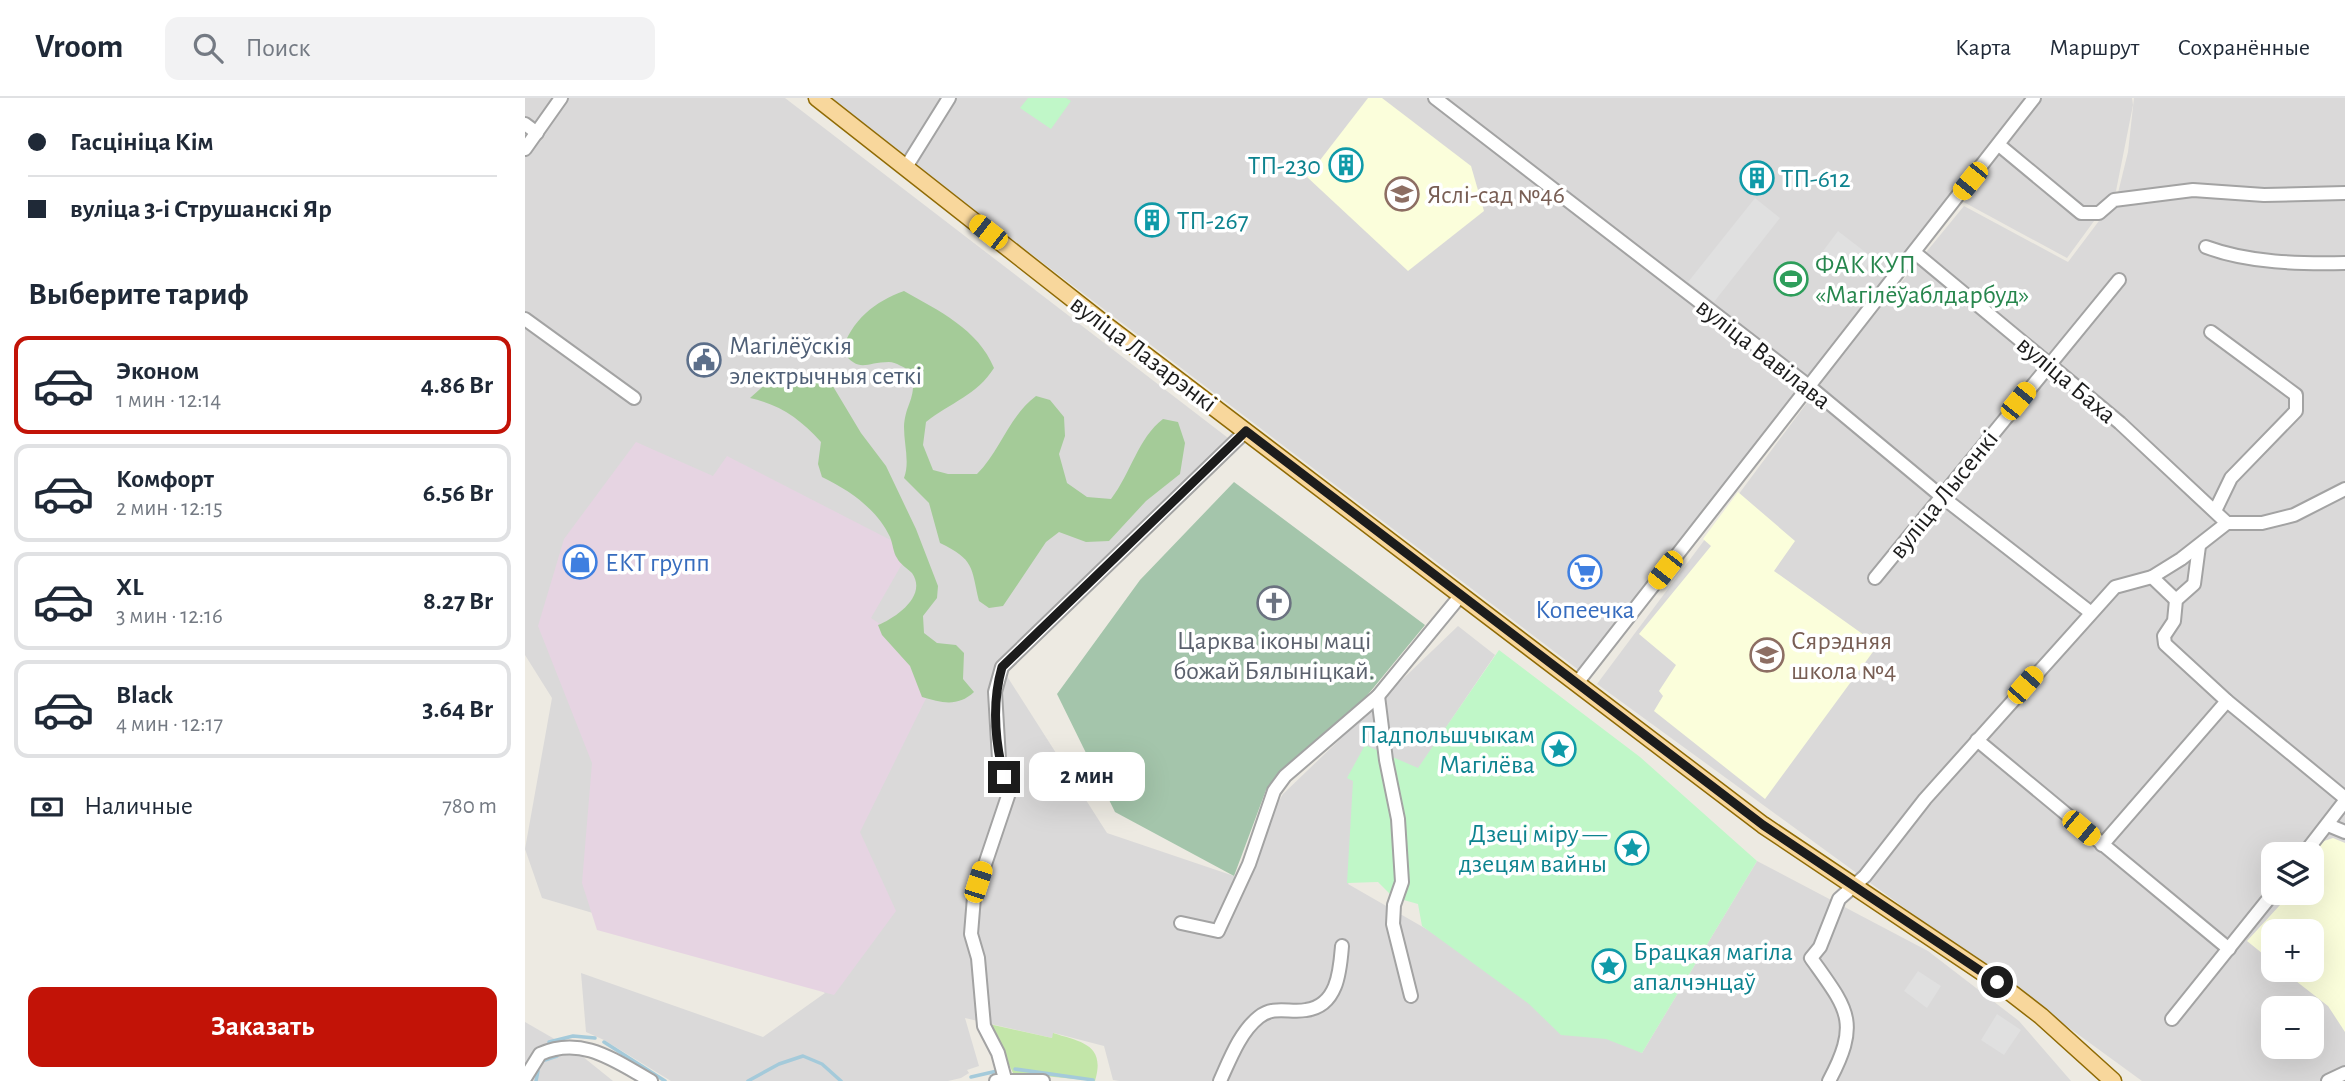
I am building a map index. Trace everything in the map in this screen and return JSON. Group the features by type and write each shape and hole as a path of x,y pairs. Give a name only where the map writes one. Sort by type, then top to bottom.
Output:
{"main road":[{"name":"вуліца Лазарэнкі","path":"817,98 1107,326 1763,825 1997,982 2041,1016 2113,1081"}],"street":[{"path":"525,149 561,98"},
{"path":"906,167 949,98"},
{"name":"вуліца Вавілава","path":"1435,98 1810,387 1941,496 2090,612"},
{"path":"1577,683 2034,98"},
{"path":"525,124 537,133"},
{"path":"1999,145 2081,212 2099,212 2114,200 2193,190 2264,195 2345,193"},
{"path":"2206,247 2229,256 2312,264 2345,263"},
{"name":"вуліца Баха","path":"1914,252 2120,423 2227,523"},
{"name":"вуліца Лысенкі","path":"1875,578 2119,281"},
{"path":"525,319 634,398"},
{"path":"2211,332 2296,395 2298,403 2292,417 2231,478 2214,511"},
{"path":"1043,1081 1000,1080 998,1052 984,1026 978,958 971,934 974,897 1008,796 999,758 995,692 1002,667 1246,431"},
{"path":"1829,1081 1842,1057 1848,1030 1847,1017 1840,999 1811,958 1820,947 1839,899 1853,887 1977,740 2115,587 2152,577 2199,546 2227,523 2262,523 2294,515 2345,489"},
{"path":"2199,546 2194,584 2176,600 2174,621 2164,636 2165,644 2227,701 2345,799 2314,842"},
{"path":"2152,577 2176,600"},
{"path":"1181,923 1218,931 1239,889 1274,791 1285,776 1378,696 1461,595"},
{"path":"1378,696 1386,760 1398,819 1401,871 1393,924 1411,996"},
{"path":"2102,845 2227,701"},
{"path":"1977,740 2229,949"},
{"path":"2327,825 2345,832"},
{"path":"2172,1019 2264,905"},
{"path":"1220,1081 1240,1041 1258,1018 1269,1012 1306,1010 1321,1005 1339,979 1342,946"},
{"path":"525,1078 540,1055 581,1046 598,1051 651,1081"},
{"path":"2328,1081 2345,1073"}],"shaded area":[{"path":"525,98 785,98 1232,441 998,662 1107,833 1234,876 1283,794 1458,626 1495,655 1418,769 1348,884 1642,1053 1757,861 1928,951 2019,1021 2071,1081 1119,1081 1113,1080 1104,1046 1054,1033 1052,1038 965,1018 979,1066 967,1070 969,1073 961,1078 948,1081 671,1081 586,1032 581,973 763,1037 825,993 793,972 542,898 525,849 552,698 525,655"},
{"path":"826,98 2132,98 2133,105 2116,191 2067,258 1958,199 1896,274 1732,495 1580,671"},
{"name":"Яслі-сад №46","path":"1368,98 1382,98 1471,166 1484,211 1408,271 1307,177"},
{"path":"2134,98 2345,98 2345,1081 2142,1081 1597,684 1850,345 1964,206 2068,262 2117,197 2128,152"},
{"path":"1755,198 1780,218 1714,302 1688,282"},
{"path":"1838,231 1873,258 1858,278 1823,251"},
{"path":"636,442 713,476 727,456 910,550 871,618 942,666 860,832 896,911 834,995 597,930 582,883 592,763 538,626 564,539"},
{"path":"1234,482 1425,625 1365,698 1280,773 1266,790 1234,876 1115,812 1057,694 1140,580"},
{"name":"Сярэдняя школа №4","path":"1738,492 1795,541 1774,571 1878,645 1765,799 1654,711 1663,696 1659,691 1676,665 1639,634 1711,546 1703,539"},
{"path":"2333,838 2345,843 2345,1032 2324,1003 2324,996 2315,996 2297,982 2324,982 2324,919 2267,919 2280,905 2324,905 2324,842 2321,842"},
{"path":"2261,926 2261,952 2247,941"},
{"path":"1918,971 1941,986 1927,1008 1904,991"},
{"path":"1997,1014 2021,1030 2004,1055 1981,1040"},
{"path":"525,1022 577,1052 613,1081 525,1081"}],"green space":[{"path":"1028,98 1066,98 1071,101 1051,129 1020,108"},
{"path":"904,291 944,314 968,332 987,354 994,368 980,385 926,422 923,445 933,470 948,474 977,474 1019,413 1036,396 1050,400 1064,417 1065,436 1059,454 1067,483 1087,497 1111,499 1147,436 1163,419 1178,422 1185,443 1180,474 1146,501 1109,541 1086,542 1059,532 1046,542 1003,606 989,608 979,601 966,560 940,543 929,503 904,478 907,460 904,427 913,388 911,371 892,362 858,365 842,351 851,330 865,314 883,300"},
{"path":"815,372 831,383 861,433 886,466 916,529 938,586 937,598 923,616 924,633 937,643 956,645 964,653 963,679 974,692 962,700 943,702 922,697 910,666 882,635 878,625 907,605 913,598 916,582 912,573 897,558 890,537 878,518 861,501 822,477 818,464 821,442 813,434 781,409 750,398 769,381 795,380"},
{"path":"1499,650 1640,757 1757,861 1642,1053 1606,1039 1561,1035 1529,1004 1422,926 1418,904 1393,897 1378,882 1347,883 1353,781 1347,778 1365,745 1418,768"},
{"path":"989,1024 1052,1038 1053,1033 1089,1046 1097,1059 1095,1081 1013,1073"}],"waterway":[{"path":"549,1042 573,1036 595,1038"},
{"path":"604,1042 665,1081"},
{"path":"545,1060 557,1056"},
{"path":"748,1081 779,1064 803,1056 822,1064 841,1081"},
{"path":"1015,1069 1093,1080"},
{"path":"536,1081 538,1071"},
{"path":"971,1077 997,1071"}],"place":[{"name":"ТП-230","path":"1346,165"},
{"name":"ТП-612","path":"1757,178"},
{"name":"Яслі-сад №46","path":"1402,194"},
{"name":"ТП-267","path":"1152,220"},
{"name":"ФАК КУП «Магілёўаблдарбуд»","path":"1791,279"},
{"name":"Магілёўскія электрычныя сеткі","path":"704,360"},
{"name":"ЕКТ групп","path":"580,562"},
{"name":"Копеечка","path":"1585,572"},
{"name":"Царква іконы маці божай Бялыніцкай.","path":"1274,603"},
{"name":"Сярэдняя школа №4","path":"1767,655"},
{"name":"Падпольшчыкам Магілёва","path":"1559,749"},
{"name":"Дзеці міру — дзецям вайны","path":"1632,848"},
{"name":"Брацкая магіла апалчэнцаў","path":"1609,966"}],"route":[{"path":"1004,777 999,758 995,692 1002,667 1056,611 1246,431 1763,825 1997,982"}]}
